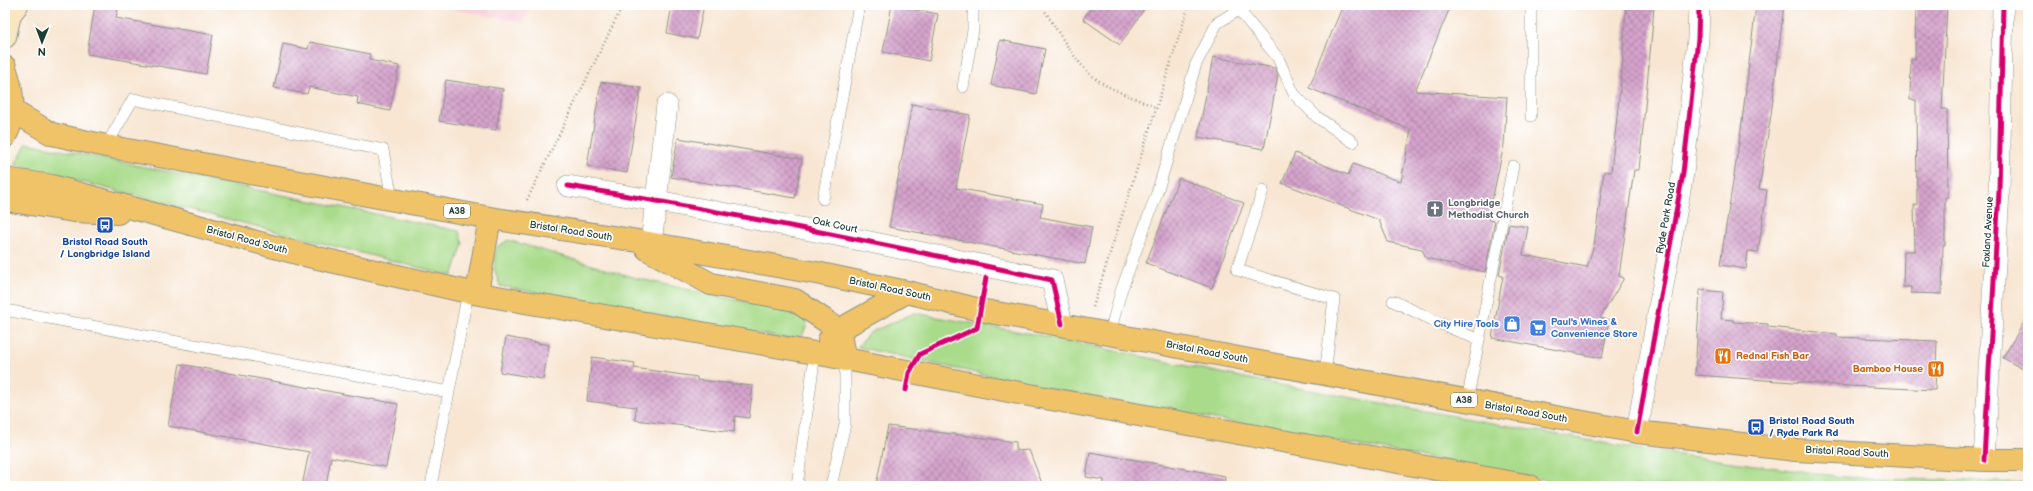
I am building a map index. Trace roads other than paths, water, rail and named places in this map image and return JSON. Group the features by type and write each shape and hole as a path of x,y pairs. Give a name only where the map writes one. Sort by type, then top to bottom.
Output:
{"highway":[{"path":"5,67 10,83 13,111 5,136"},
{"name":"Bristol Road South","path":"13,111 52,134 106,146 490,218 642,242 907,292 980,310 1062,324 1637,432 1796,450 1984,460 2028,460"},
{"name":"Bristol Road South","path":"5,179 52,186 300,254 473,292 815,353 846,360 1530,486"},
{"path":"5,200 74,211 156,215"},
{"path":"473,292 490,218"},
{"path":"642,242 711,284 795,300 839,330 846,360"},
{"path":"815,353 839,330 907,292"}],"main road":[{"path":"5,37 10,14 17,5"}],"street":[{"name":"Ryde Park Road","path":"1637,432 1683,173 1698,39 1699,5"},
{"name":"Foxland Avenue","path":"1984,460 1999,191 2003,5"},
{"path":"642,242 655,200 666,105"},
{"name":"Oak Court","path":"568,186 655,200 818,230 1052,280 1062,324"}],"lane":[{"path":"823,199 860,5"},
{"path":"963,87 973,30 973,5"},
{"path":"1531,5 1531,116"},
{"path":"1110,333 1121,291 1156,196 1196,64 1217,23 1243,8 1278,58 1294,94 1317,117 1353,142"},
{"path":"106,146 133,99 383,150 392,199"},
{"path":"1467,401 1513,166"},
{"path":"1264,190 1237,270 1334,298 1325,374"},
{"path":"431,486 449,392 473,292"},
{"path":"1393,301 1479,340"},
{"path":"5,310 449,392"},
{"path":"797,486 815,353"},
{"path":"831,486 845,424 846,360"}],"place":[{"name":"Longbridge Methodist Church","path":"1435,209"},
{"name":"Bristol Road South / Longbridge Island","path":"105,225"},
{"name":"City Hire Tools","path":"1512,324"},
{"name":"Paul's Wines & Convenience Store","path":"1538,328"},
{"name":"Rednal Fish Bar","path":"1723,356"},
{"name":"Bamboo House","path":"1936,369"},
{"name":"Bristol Road South / Ryde Park Rd","path":"1756,427"}]}
